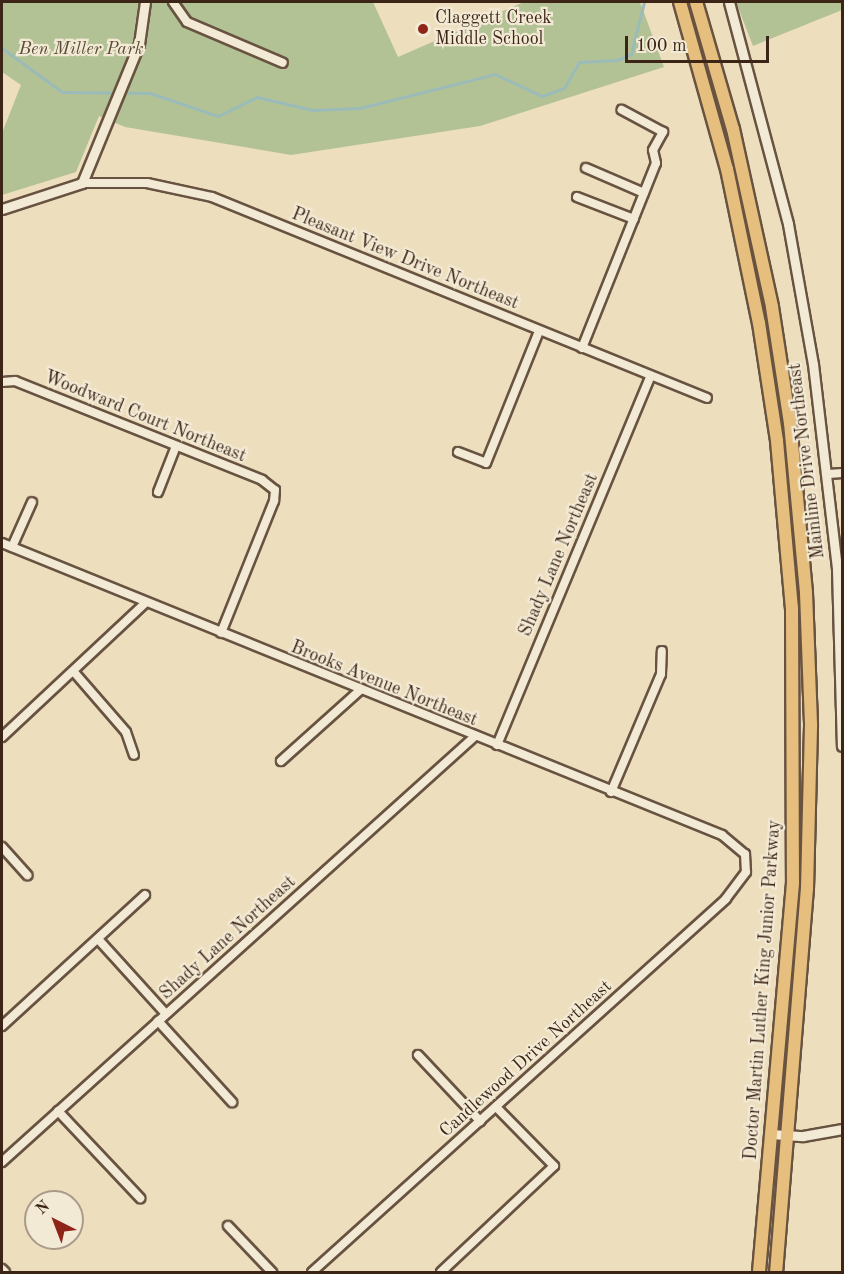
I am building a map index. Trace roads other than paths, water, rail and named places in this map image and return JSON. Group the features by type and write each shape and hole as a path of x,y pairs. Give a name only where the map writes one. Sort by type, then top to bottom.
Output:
{"highway":[{"name":"Doctor Martin Luther King Junior Parkway","path":"696,2 733,129 762,257 790,423 802,538 810,659 810,806 789,1135 776,1272"},
{"name":"Doctor Martin Luther King Junior Parkway","path":"681,4 727,169 749,271 786,524 796,781 793,883 759,1272"}],"street":[{"path":"2,209 82,183 132,64 143,30 145,2"},
{"path":"173,2 187,22 283,63"},
{"name":"Mainline Drive Northeast","path":"729,2 788,225 829,474 843,746"},
{"path":"582,348 656,163 653,150 662,129 622,110"},
{"path":"586,168 644,193"},
{"name":"Pleasant View Drive Northeast","path":"82,183 147,183 212,197 650,377 707,398"},
{"path":"577,197 634,219"},
{"path":"458,452 486,463 539,331"},
{"name":"Shady Lane Northeast","path":"497,746 650,377"},
{"name":"Woodward Court Northeast","path":"2,382 15,381 176,446 275,490 274,501 221,633"},
{"path":"158,492 176,446"},
{"path":"829,474 843,473"},
{"path":"12,547 32,502"},
{"name":"Brooks Avenue Northeast","path":"2,543 474,737 727,838 747,860"},
{"path":"3,732 74,672 145,603"},
{"path":"611,792 661,674 662,651"},
{"path":"74,672 126,732 134,754"},
{"path":"281,761 360,690"},
{"name":"Shady Lane Northeast","path":"2,1162 474,737"},
{"path":"2,847 27,875"},
{"name":"Candlewood Drive Northeast","path":"312,1272 726,899 744,878 747,860"},
{"path":"2,1026 145,895"},
{"path":"98,939 166,1014"},
{"path":"158,1021 232,1102"},
{"path":"418,1054 480,1121"},
{"path":"441,1272 554,1168 552,1160 496,1107"},
{"path":"58,1111 140,1198"},
{"path":"771,1134 831,1134 843,1128"},
{"path":"228,1226 272,1272"},
{"path":"2,1269 5,1272"}],"waterway":[{"path":"2,48 62,92 150,93 218,116 257,97 313,110 360,108 495,74 542,96 564,88 579,62 617,60 631,54 644,2"}],"place":[{"name":"Claggett Creek Middle School","path":"423,29"}],"park label":[{"name":"Ben Miller Park","path":"81,49"}]}
